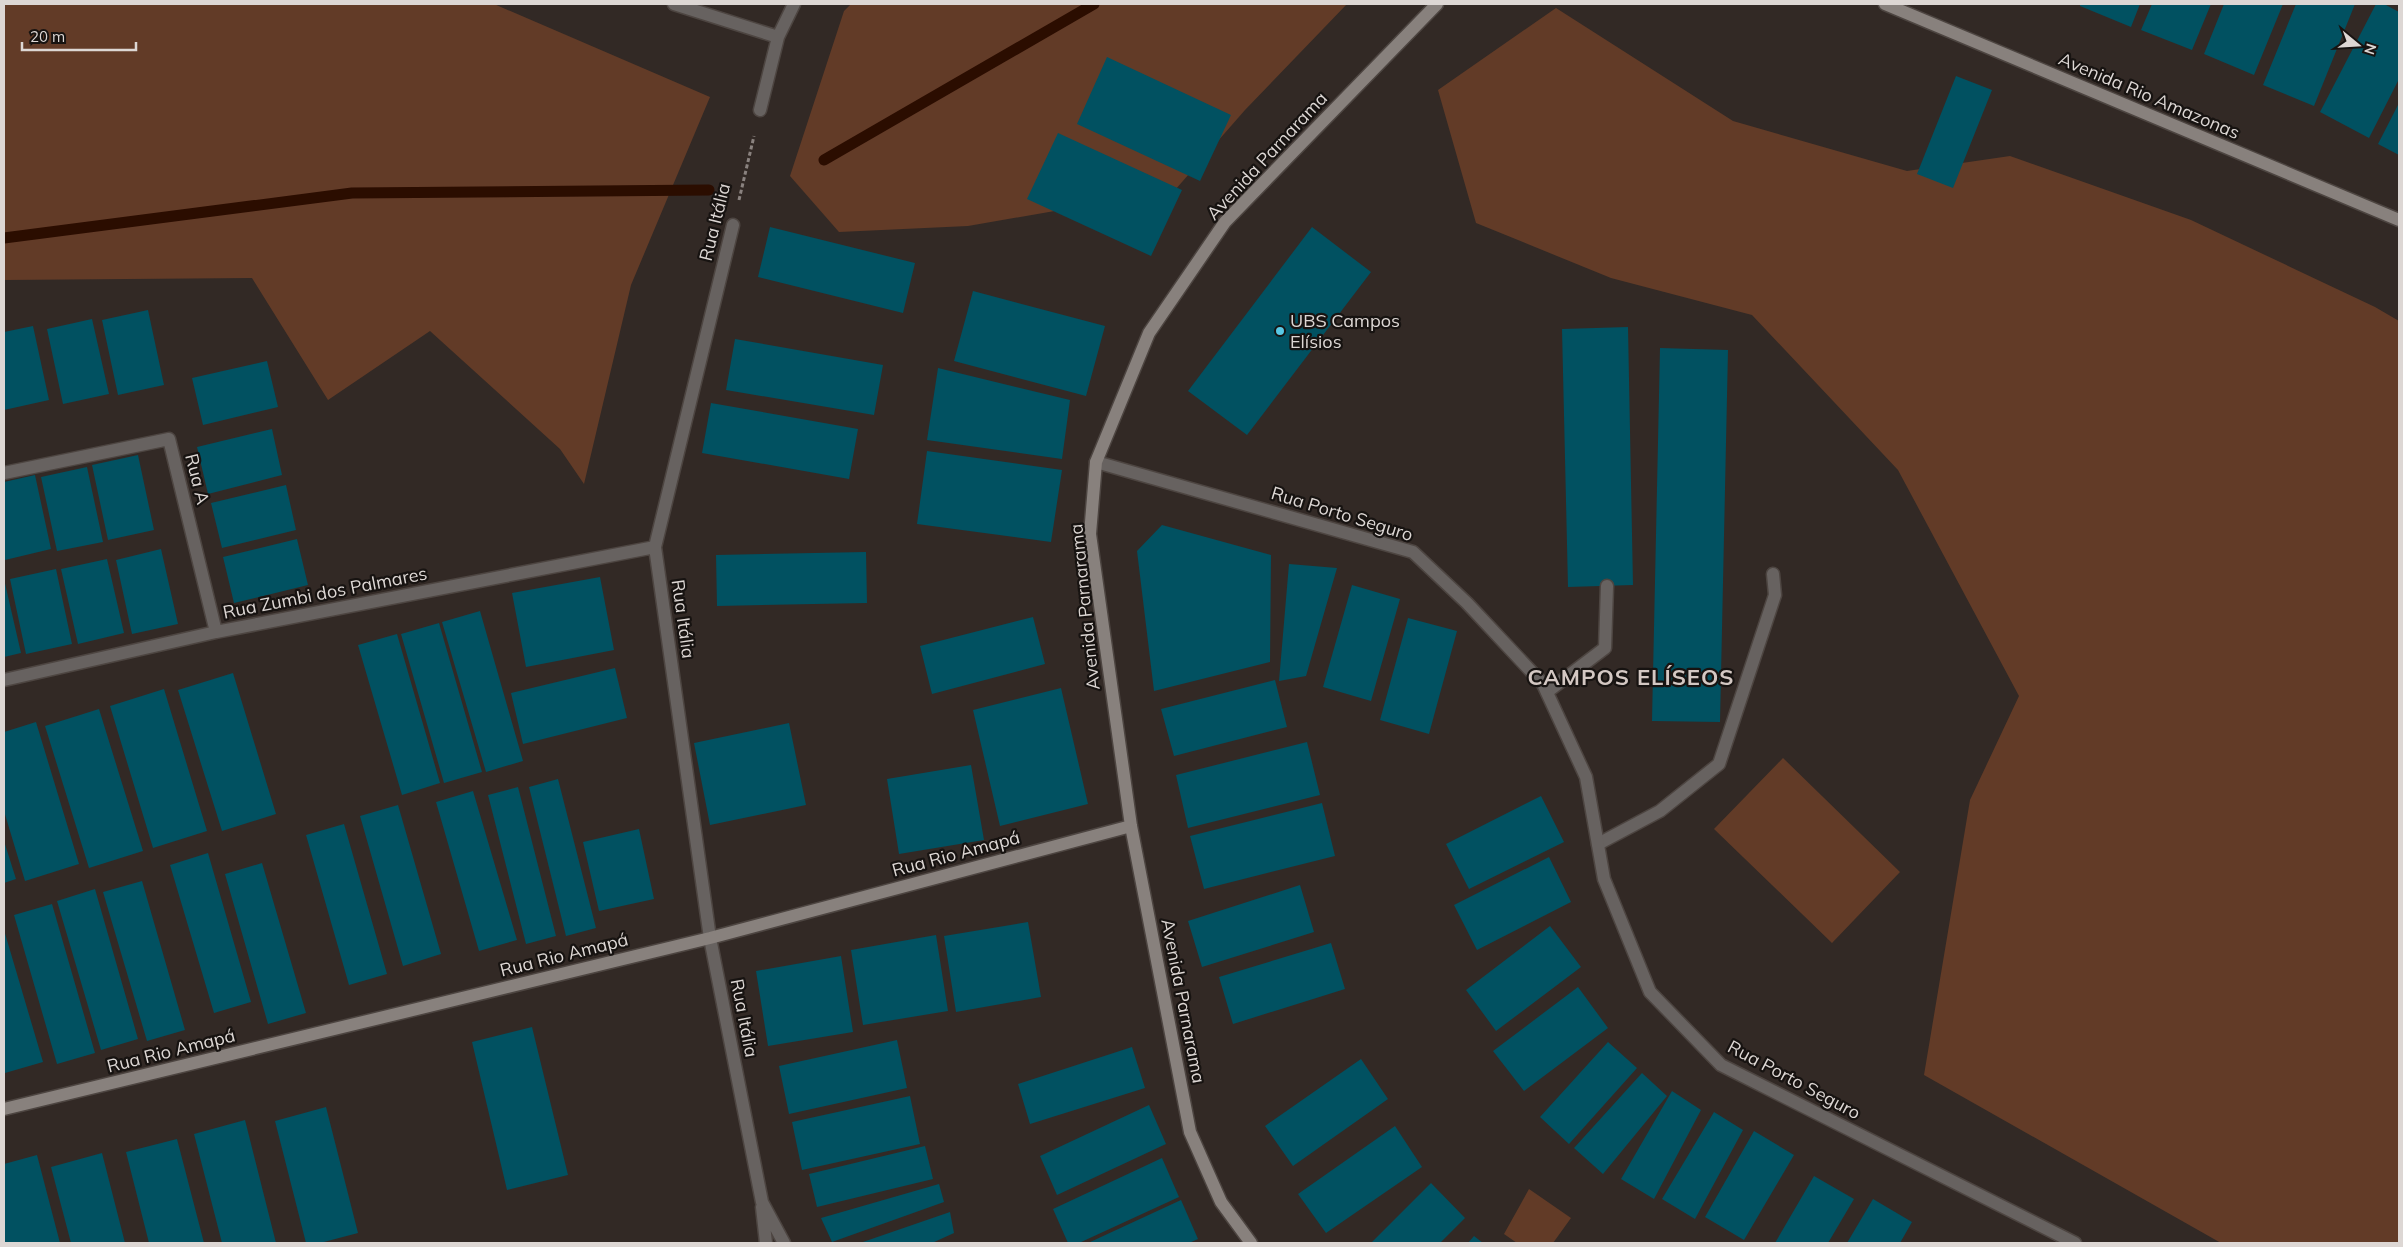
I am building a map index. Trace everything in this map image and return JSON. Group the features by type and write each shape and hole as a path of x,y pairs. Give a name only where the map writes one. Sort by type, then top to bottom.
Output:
{"main road":[{"name":"Avenida Parnarama","path":"1252,1243 1221,1202 1190,1132 1131,826 1090,534 1096,462 1149,333 1225,222 1437,4"},
{"name":"Avenida Rio Amazonas","path":"1885,4 2399,220"},
{"name":"Rua Rio Amapá","path":"4,1109 710,938 1131,826"}],"street":[{"path":"674,4 778,37"},
{"path":"760,110 778,37 794,4"},
{"name":"Rua Itália","path":"732,225 655,547 710,938 762,1202 784,1243"},
{"name":"Rua A","path":"4,473 169,439 216,632"},
{"name":"Rua Porto Seguro","path":"1096,462 1413,552 1467,603 1543,684 1586,777 1604,879 1650,992 1721,1065 2074,1243"},
{"name":"Rua Zumbi dos Palmares","path":"4,680 216,632 655,547"},
{"path":"1598,844 1660,811 1720,764 1775,595 1773,574"},
{"path":"1547,692 1605,648 1607,586"},
{"path":"762,1202 766,1243"}],"path":[{"name":"Rua Itália","path":"732,225 760,110"}],"shaded area":[{"path":"4,4 494,4 710,97 631,285 584,484 560,449 430,331 328,400 252,278 4,280"},
{"path":"851,4 1347,4 1245,110 1175,190 968,226 839,232 790,176 844,11"},
{"path":"1556,8 1733,121 1907,171 2010,156 2191,220 2375,307 2399,321 2399,1243 2221,1243 1924,1075 1970,800 2019,696 1898,470 1752,315 1611,278 1476,223 1438,90"},
{"path":"1783,758 1900,872 1832,943 1714,829"},
{"path":"1529,1189 1571,1218 1553,1243 1517,1243 1504,1234"}],"building":[{"path":"2080,4 2140,4 2131,27 2080,6"},
{"path":"2152,4 2211,4 2192,50 2141,30"},
{"path":"2224,4 2283,4 2254,75 2204,54"},
{"path":"2296,4 2355,4 2314,106 2263,85"},
{"path":"2376,4 2384,4 2399,12 2399,79 2369,138 2320,112"},
{"path":"1107,57 1231,115 1200,181 1077,124"},
{"path":"1956,76 1992,90 1953,188 1917,174"},
{"path":"2399,103 2399,155 2378,144"},
{"path":"1058,133 1182,190 1151,256 1027,199"},
{"path":"770,227 915,263 903,313 758,277"},
{"name":"UBS Campos Elísios","path":"1312,227 1371,272 1247,435 1188,391"},
{"path":"973,291 1105,326 1086,396 954,361"},
{"path":"148,310 164,385 118,395 102,320"},
{"path":"92,319 109,394 63,404 47,329"},
{"path":"33,326 49,400 4,410 4,332"},
{"path":"1628,327 1633,585 1568,587 1562,329"},
{"path":"735,339 883,365 874,415 726,390"},
{"path":"1660,348 1728,350 1720,722 1652,721"},
{"path":"267,361 278,407 203,425 192,378"},
{"path":"938,368 1070,400 1062,459 927,440"},
{"path":"711,403 858,429 849,479 702,453"},
{"path":"272,429 282,475 208,494 197,447"},
{"path":"927,451 1062,470 1051,542 917,524"},
{"path":"138,455 154,530 108,540 92,465"},
{"path":"87,467 103,542 57,551 41,477"},
{"path":"35,475 51,549 5,560 4,482"},
{"path":"286,485 296,530 222,548 211,503"},
{"path":"1162,525 1271,555 1270,662 1154,691 1137,551"},
{"path":"297,539 308,585 234,603 223,557"},
{"path":"161,549 178,624 132,634 116,560"},
{"path":"866,552 867,603 717,606 716,555"},
{"path":"107,559 124,633 78,644 61,569"},
{"path":"1289,564 1337,568 1306,676 1279,681"},
{"path":"56,569 72,644 26,654 10,579"},
{"path":"600,577 614,650 526,667 512,593"},
{"path":"4,579 21,653 4,657"},
{"path":"1352,585 1400,599 1371,701 1323,687"},
{"path":"480,611 523,761 486,772 442,622"},
{"path":"1033,617 1045,664 932,694 920,646"},
{"path":"1408,618 1457,631 1429,734 1380,720"},
{"path":"439,623 482,772 444,783 401,634"},
{"path":"397,634 440,783 402,795 358,645"},
{"path":"615,668 627,718 523,744 511,693"},
{"path":"233,673 276,814 222,831 178,690"},
{"path":"1275,680 1287,727 1174,756 1161,709"},
{"path":"1061,688 1088,804 1000,826 973,710"},
{"path":"164,689 207,831 153,848 110,706"},
{"path":"99,709 143,851 89,868 45,726"},
{"path":"36,722 79,864 25,881 4,811 4,732"},
{"path":"789,723 806,805 710,825 694,743"},
{"path":"1307,742 1320,795 1188,828 1176,775"},
{"path":"971,765 984,840 899,854 887,779"},
{"path":"558,779 596,928 566,936 529,787"},
{"path":"518,787 556,936 526,944 488,795"},
{"path":"473,791 517,940 479,951 436,802"},
{"path":"1541,796 1564,842 1469,889 1446,844"},
{"path":"1322,803 1335,856 1204,889 1190,836"},
{"path":"398,805 441,954 403,966 360,816"},
{"path":"344,824 387,974 349,985 306,835"},
{"path":"639,829 654,899 599,911 583,842"},
{"path":"4,841 16,879 4,883"},
{"path":"208,853 251,1002 214,1013 170,865"},
{"path":"1549,857 1571,902 1477,950 1454,905"},
{"path":"262,863 306,1013 268,1024 225,874"},
{"path":"142,881 185,1030 147,1041 103,892"},
{"path":"1300,885 1314,932 1202,967 1188,921"},
{"path":"95,889 138,1039 101,1050 57,901"},
{"path":"52,904 95,1053 57,1064 14,915"},
{"path":"1028,922 1041,997 956,1012 944,936"},
{"path":"1550,926 1581,967 1496,1031 1466,990"},
{"path":"4,930 43,1062 5,1073 4,1070"},
{"path":"936,935 948,1011 863,1025 851,950"},
{"path":"1331,943 1345,989 1233,1024 1219,977"},
{"path":"841,956 853,1032 768,1046 756,971"},
{"path":"1578,987 1608,1028 1524,1091 1493,1051"},
{"path":"532,1027 568,1175 507,1190 472,1042"},
{"path":"897,1040 907,1088 789,1114 779,1066"},
{"path":"1608,1042 1637,1068 1569,1144 1540,1117"},
{"path":"1132,1047 1145,1088 1030,1124 1018,1084"},
{"path":"1361,1059 1388,1099 1293,1166 1265,1126"},
{"path":"1642,1073 1667,1096 1603,1174 1574,1148"},
{"path":"1672,1091 1701,1110 1654,1199 1621,1179"},
{"path":"910,1096 920,1144 802,1170 792,1122"},
{"path":"1149,1105 1166,1144 1057,1195 1040,1156"},
{"path":"326,1107 358,1233 320,1243 306,1243 275,1121"},
{"path":"1714,1112 1743,1130 1695,1219 1662,1199"},
{"path":"245,1120 276,1243 222,1243 194,1134"},
{"path":"1395,1126 1422,1167 1326,1233 1298,1194"},
{"path":"1754,1131 1794,1155 1744,1240 1705,1217"},
{"path":"177,1139 204,1243 149,1243 126,1152"},
{"path":"925,1146 933,1179 817,1207 809,1174"},
{"path":"102,1153 125,1243 71,1243 51,1167"},
{"path":"37,1155 60,1243 5,1243 4,1164"},
{"path":"1162,1158 1179,1197 1079,1243 1068,1243 1053,1209"},
{"path":"1814,1176 1854,1199 1828,1243 1775,1243"},
{"path":"1431,1183 1465,1218 1440,1243 1371,1243"},
{"path":"939,1184 944,1202 832,1242 821,1218"},
{"path":"1873,1199 1912,1222 1900,1243 1847,1243"},
{"path":"1181,1200 1198,1239 1189,1243 1088,1243"},
{"path":"950,1212 954,1233 932,1243 860,1243"},
{"path":"1474,1236 1483,1243 1468,1243"}],"waterway":[{"path":"824,160 1094,4"},
{"path":"4,238 352,193 709,190"}],"place":[{"name":"UBS Campos Elísios","path":"1280,331"}],"district":[{"name":"CAMPOS ELÍSEOS","path":"1631,677"}]}
